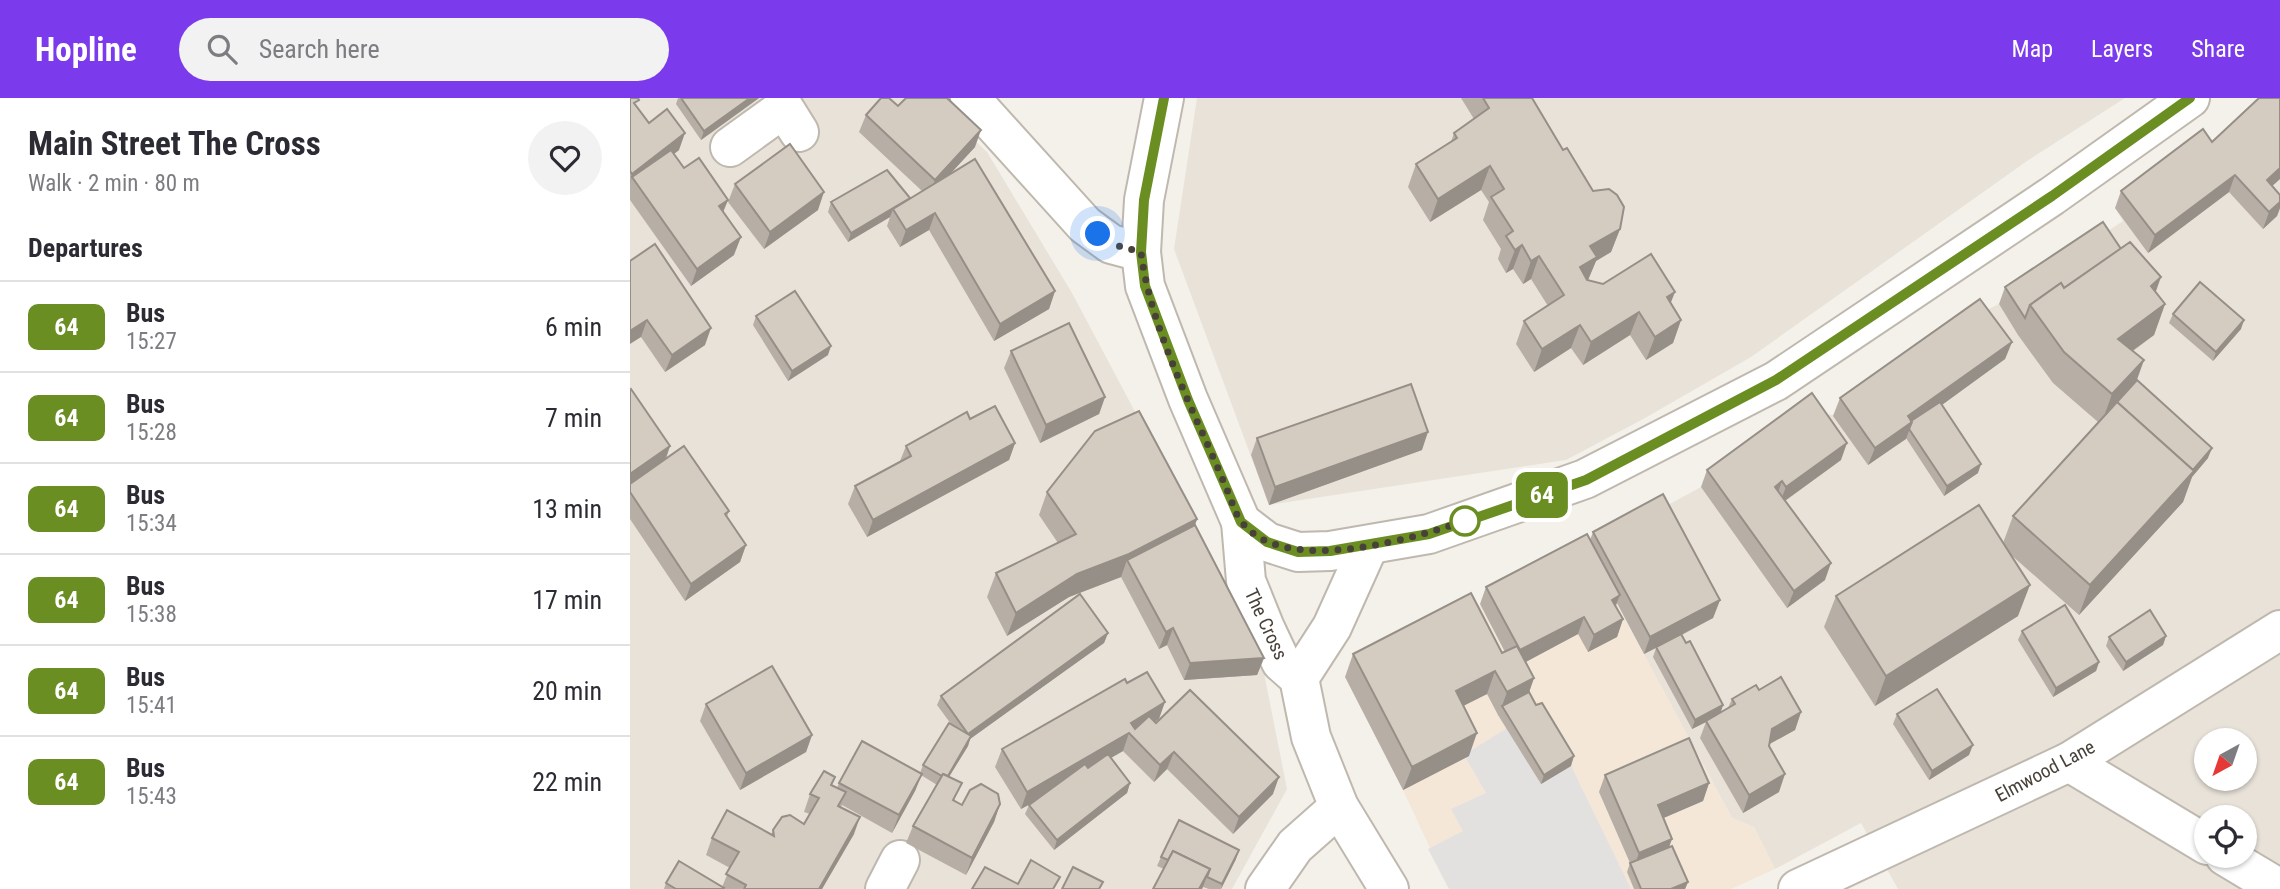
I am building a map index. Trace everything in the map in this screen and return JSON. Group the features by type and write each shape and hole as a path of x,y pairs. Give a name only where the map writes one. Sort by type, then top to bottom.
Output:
{"street":[{"path":"970,98 1085,225 1143,269"},
{"path":"1143,269 1144,200 1164,98"},
{"path":"1241,522 1267,542 1298,552 1369,545 1429,534 1586,480 1776,380 2052,196 2190,98"},
{"path":"730,147 794,113"},
{"name":"The Cross","path":"1143,269 1188,400 1241,522 1246,581 1281,662 1298,678 1311,737 1339,807"},
{"name":"The Cross","path":"1298,678 1332,626 1369,545"},
{"name":"Elmwood Lane","path":"1798,889 2069,762 2280,629"},
{"path":"2069,762 2194,837"},
{"path":"1265,889 1295,846 1339,807 1389,889"},
{"path":"2246,868 2280,888"}],"shaded area":[{"path":"630,98 931,98 987,152 1072,293 1201,536 1263,668 1287,789 1232,889 630,889"},
{"path":"1197,98 2125,98 2027,161 1751,357 1566,460 1269,505 1174,249"},
{"path":"2280,98 2280,889 1898,889 1861,823 1775,869 1754,827 1732,818 1587,549 1701,487 1805,410 1833,415 1974,316 1999,304 2123,221 2115,208 2197,146 2205,158"},
{"path":"1587,549 1732,818 1754,827 1775,869 1731,889 1449,889 1403,790 1345,677"},
{"path":"1507,728 1541,784 1571,766 1631,889 1449,889 1428,849 1463,831 1451,809 1486,793 1464,755"}],"building":[{"path":"630,98 638,98 634,103 649,123 667,109 685,133 632,174 630,171"},
{"path":"681,98 750,98 704,131"},
{"path":"881,98 889,98 898,106 906,98 947,98 981,130 935,180 866,115"},
{"path":"1483,98 1532,98 1563,150 1567,148 1593,191 1609,189 1617,195 1624,207 1620,229 1590,246 1597,257 1580,267 1587,280 1603,284 1651,254 1675,292 1667,297 1681,320 1655,337 1639,312 1591,342 1580,325 1542,349 1524,321 1564,295 1539,256 1531,261 1522,245 1515,250 1506,236 1513,231 1491,197 1504,189 1490,166 1438,199 1416,164 1457,138 1454,133 1489,108"},
{"path":"2259,98 2280,98 2280,168 2267,180 2280,195 2280,202 2269,212 2235,175 2155,235 2121,191 2203,129 2212,142"},
{"path":"790,144 824,192 770,232 735,184"},
{"path":"671,150 684,168 699,158 728,200 719,206 741,237 697,269 632,177"},
{"path":"975,159 1055,291 1000,324 935,213 906,230 893,209"},
{"path":"887,170 910,198 851,233 831,202"},
{"path":"2103,222 2121,249 2064,288 2061,283 2030,305 2025,318 2005,287"},
{"path":"2130,242 2161,277 2151,286 2165,304 2118,339 2144,360 2112,394 2064,352 2030,305 2061,283 2064,288"},
{"path":"655,244 711,328 672,355 647,320 630,331 630,261"},
{"path":"2200,282 2244,320 2216,352 2173,314"},
{"path":"795,291 831,346 792,371 756,316"},
{"path":"1980,299 2012,342 1908,416 1912,422 1875,448 1840,398"},
{"path":"1069,323 1105,397 1046,425 1011,351"},
{"path":"2137,380 2212,448 2193,470 2117,402"},
{"path":"1411,384 1428,432 1275,487 1257,438"},
{"path":"630,390 670,446 630,474"},
{"path":"1812,393 1847,443 1786,487 1782,481 1775,487 1831,563 1794,591 1707,470"},
{"path":"1940,402 1981,464 1947,486 1909,429 1911,421"},
{"path":"2117,402 2194,471 2090,585 2013,516"},
{"path":"995,406 1015,443 873,520 855,486 911,456 906,446 967,412 970,419"},
{"path":"1139,411 1197,519 1129,554 1077,574 1016,613 996,573 1076,534 1047,492 1095,431"},
{"path":"684,446 729,511 725,514 746,545 691,584 630,492 630,484"},
{"path":"1663,494 1720,600 1650,637 1593,532"},
{"path":"1979,505 2030,585 1886,676 1836,596"},
{"path":"1195,525 1264,658 1190,663 1173,628 1166,632 1127,560"},
{"path":"1587,534 1620,595 1612,600 1623,619 1594,635 1584,617 1520,650 1486,587"},
{"path":"1471,593 1502,653 1517,646 1534,678 1507,692 1495,671 1456,691 1477,733 1412,767 1353,654"},
{"path":"1080,594 1108,633 968,734 941,696"},
{"path":"2065,605 2099,662 2056,688 2022,631"},
{"path":"2150,610 2166,636 2126,662 2109,637"},
{"path":"1681,634 1686,643 1690,641 1723,705 1695,720 1656,647"},
{"path":"772,666 812,735 746,773 706,704"},
{"path":"1147,672 1165,702 1131,723 1135,729 1149,716 1156,723 1190,690 1279,777 1239,817 1174,752 1160,765 1129,733 1027,792 1002,749 1125,679 1127,683"},
{"path":"1781,677 1801,712 1772,729 1769,746 1785,774 1749,795 1706,721 1735,704 1732,699 1756,685 1759,690"},
{"path":"1937,689 1973,745 1932,771 1897,714"},
{"path":"1529,692 1536,705 1542,703 1574,756 1544,775 1502,706"},
{"path":"949,723 971,736 948,776 942,776 923,765"},
{"path":"1689,738 1709,783 1658,805 1672,839 1639,853 1605,775"},
{"path":"862,741 922,774 899,815 839,783"},
{"path":"1108,754 1130,783 1057,840 1029,805 1085,764 1088,768"},
{"path":"824,771 835,777 831,785 846,792 838,806 860,817 819,889 744,889 746,885 726,874 739,852 712,838 727,810 774,836 773,830 782,817 790,815 804,824 819,798 810,794"},
{"path":"943,774 962,783 953,800 962,805 970,790 981,784 998,794 1000,804 972,858 913,826"},
{"path":"1179,820 1239,850 1222,884 1207,877 1210,869 1173,851 1168,860 1161,857"},
{"path":"1672,846 1688,882 1671,889 1641,889 1630,863"},
{"path":"1173,851 1210,869 1199,889 1153,889"},
{"path":"1031,860 1060,877 1053,889 972,889 985,867 1018,884"},
{"path":"679,861 724,888 676,889 666,883"},
{"path":"1073,867 1103,882 1099,889 1062,889"}],"bus line":[{"name":"64","path":"1164,98 1144,200 1141,252 1145,286 1188,400 1241,522 1267,542 1298,552 1330,551 1429,534 1586,480 1776,380 2052,196 2190,98"}],"route":[{"path":"1098,234 1111,244 1141,252 1145,286 1188,400 1241,522 1267,542 1298,552 1330,551 1429,534 1474,518 1465,521"}]}
